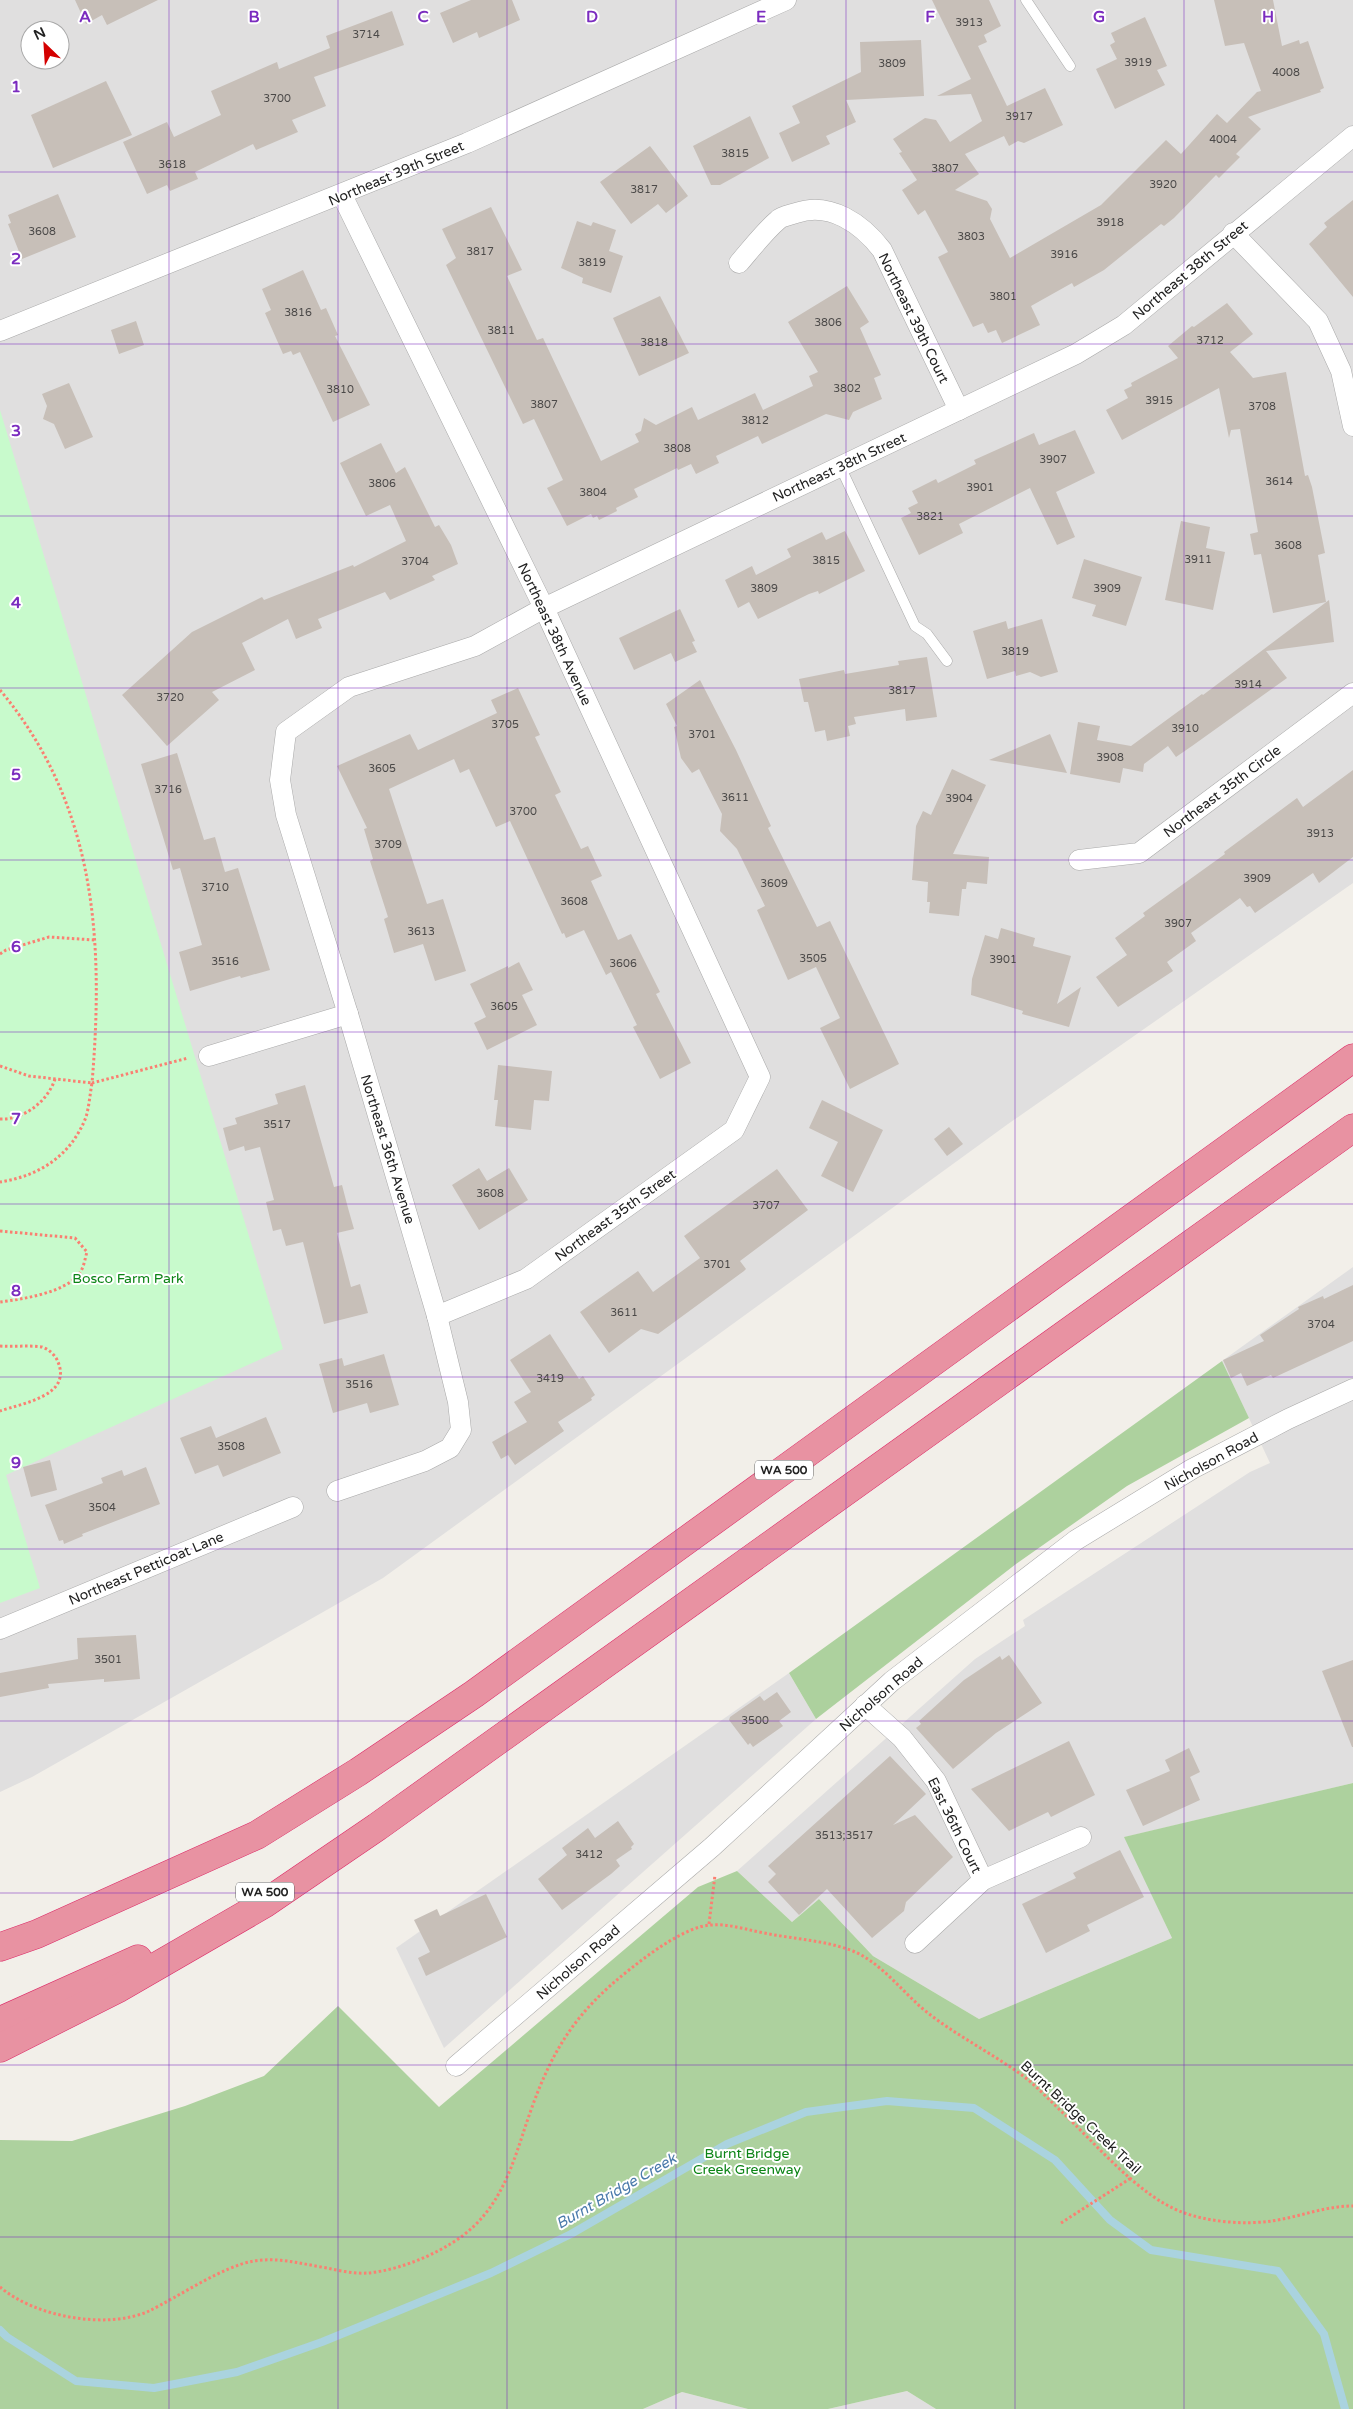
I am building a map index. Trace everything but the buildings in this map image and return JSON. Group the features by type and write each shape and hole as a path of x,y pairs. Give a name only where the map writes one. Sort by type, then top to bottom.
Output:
{"highway":[{"name":"WA 500","path":"0,1965 48,1946 202,1862 257,1835 358,1772 474,1694 1353,1058"},
{"name":"WA 500","path":"0,2021 145,1956 260,1896 512,1731 1353,1128"},
{"path":"0,2048 119,1988 264,1904 512,1731"},
{"path":"0,1947 37,1934 202,1862"}],"street":[{"name":"Northeast 39th Street","path":"0,332 467,143 786,0"},
{"name":"Northeast 38th Street","path":"286,732 349,687 475,646 544,608 1076,354 1124,325 1233,233 1353,136"},
{"name":"Northeast 38th Avenue","path":"342,195 544,608 760,1077"},
{"name":"Northeast 39th Court","path":"739,263 779,219 806,210 831,212 868,232 882,250 958,410"},
{"path":"1233,233 1318,321 1342,371 1353,426"},
{"name":"Northeast 35th Circle","path":"1079,860 1139,853 1353,693"},
{"name":"Northeast 36th Avenue","path":"286,732 280,780 286,815 348,1014 437,1316 458,1402 460,1430 450,1448 425,1461 337,1491"},
{"path":"209,1056 348,1014"},
{"name":"Northeast 35th Street","path":"437,1316 526,1279 734,1130 760,1077"},
{"name":"Nicholson Road","path":"456,2066 712,1847 892,1680 1076,1540 1192,1469 1288,1419 1353,1389"},
{"name":"Northeast Petticoat Lane","path":"0,1629 293,1507"},
{"name":"East 36th Court","path":"866,1705 902,1738 936,1781 983,1880"},
{"path":"915,1942 983,1880 1081,1837"}],"lane":[{"path":"1026,0 1070,66"},
{"path":"840,466 915,626 927,634 947,661"}],"path":[{"path":"0,690 20,714 40,747 64,797 78,835 87,873 94,940 97,1016 92,1083 86,1117 68,1147 49,1166 22,1178 0,1182"},
{"path":"0,954 6,950 49,937 94,940"},
{"path":"0,1066 29,1076 92,1083 178,1059 209,1056"},
{"path":"0,1119 24,1114 41,1103 55,1079"},
{"path":"0,1231 75,1238 87,1252 80,1273 62,1286 26,1298 0,1302"},
{"path":"0,1346 44,1347 56,1357 62,1372 59,1385 45,1396 0,1411"},
{"path":"709,1924 716,1881 712,1847"},
{"name":"Burnt Bridge Creek Trail","path":"0,2287 12,2298 59,2315 87,2319 115,2318 143,2313 242,2264 282,2260 366,2273 401,2267 435,2252 470,2230 489,2210 503,2188 548,2065 558,2044 577,2018 600,1993 653,1951 691,1930 709,1924 727,1924 826,1944 854,1952 876,1964 924,2010 1023,2076 1147,2193 1181,2212 1211,2219 1237,2222 1270,2222 1338,2206 1353,2206"},
{"path":"1060,2223 1131,2178"}],"shaded area":[{"path":"0,0 1353,0 1353,883 1008,1124 383,1578 32,1777 0,1792"},
{"path":"1353,1267 1353,1783 1125,1837 1172,1938 979,2019 873,1956 819,1899 792,1922 737,1871 975,1659 1025,1626 1023,1620 1250,1472 1270,1463 1222,1361"},
{"path":"789,1673 816,1719 444,2048 396,1948"},
{"path":"907,2391 936,2409 828,2409"},
{"path":"682,2392 748,2409 643,2409"}],"green space":[{"name":"Bosco Farm Park","path":"0,410 283,1349 6,1475 40,1588 0,1603"},
{"path":"1222,1361 1249,1418 1127,1486 1016,1564 816,1719 789,1673"},
{"name":"Burnt Bridge Creek Greenway","path":"1353,1783 1353,2409 936,2409 907,2391 828,2409 748,2409 682,2392 643,2409 0,2409 0,2140 72,2141 185,2106 264,2076 338,2006 439,2107 698,1887 737,1871 792,1922 819,1899 873,1956 979,2019 1172,1938 1124,1837"}],"waterway":[{"name":"Burnt Bridge Creek","path":"0,2330 7,2337 76,2381 154,2388 237,2372 322,2342 491,2273 571,2234 727,2144 806,2112 887,2101 974,2108 1055,2160 1110,2220 1151,2250 1278,2271 1324,2334 1345,2409"}]}
